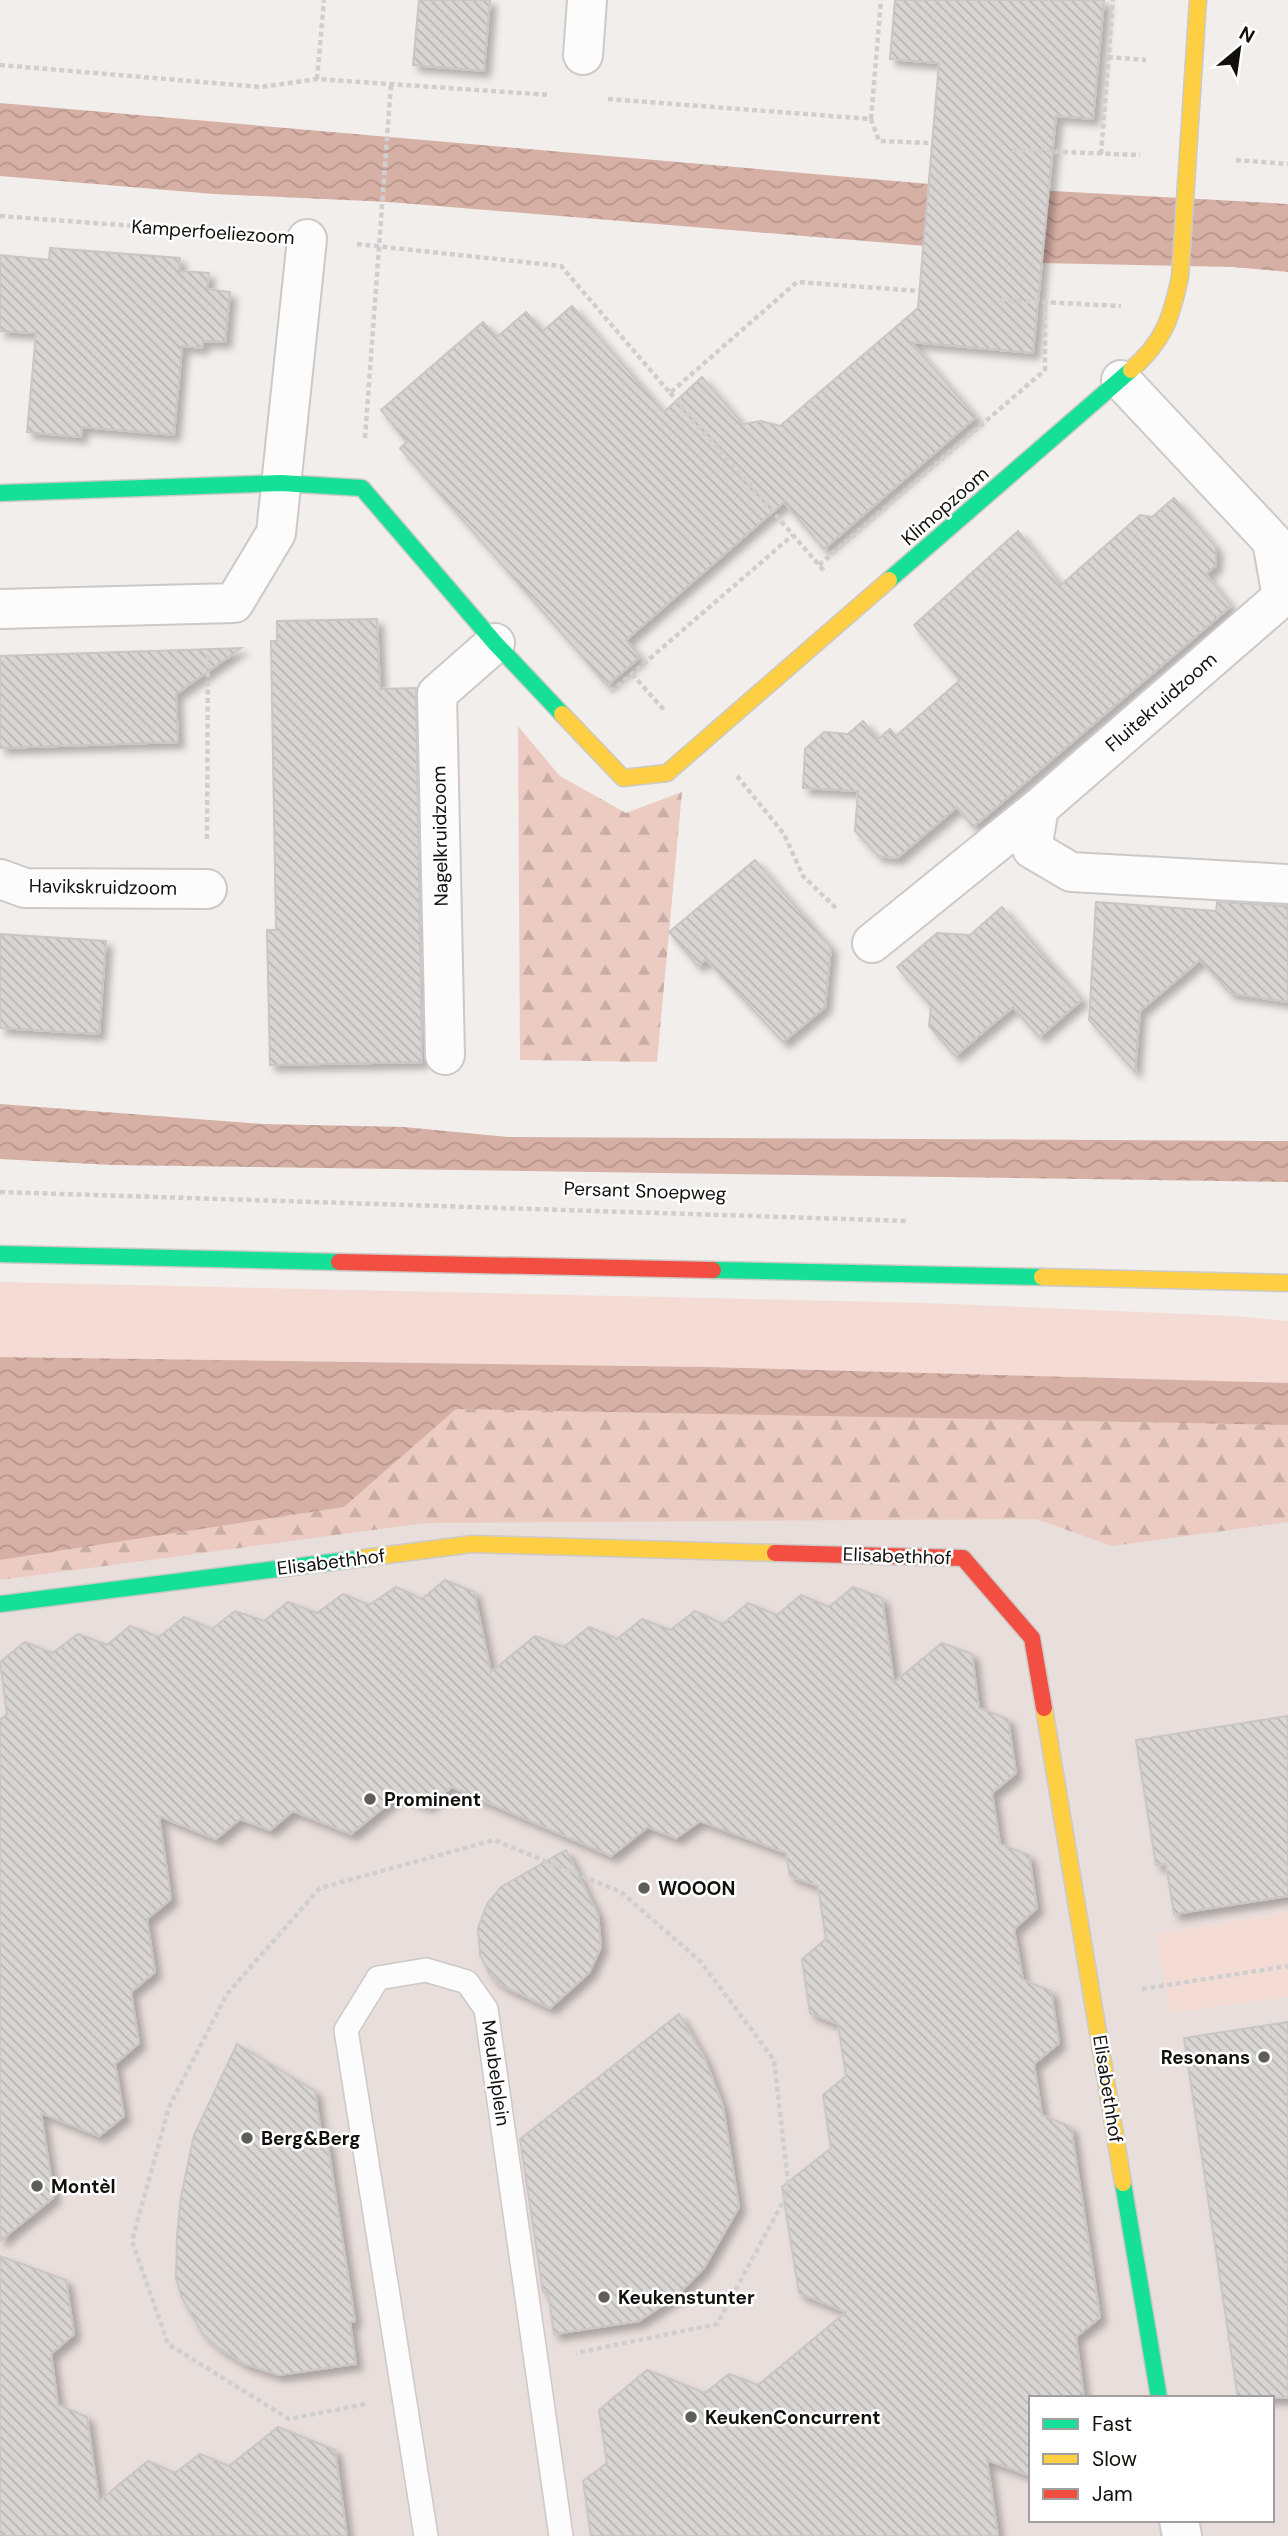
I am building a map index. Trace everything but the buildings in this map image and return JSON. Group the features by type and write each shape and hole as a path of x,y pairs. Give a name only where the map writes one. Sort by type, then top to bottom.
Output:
{"street":[{"path":"583,55 587,0"},
{"name":"Klimopzoom","path":"495,643 623,778 667,774 1155,349 1173,309 1180,277 1198,0"},
{"name":"Kamperfoeliezoom","path":"0,608 234,603 276,533 307,239"},
{"name":"Fluitekruidzoom","path":"872,943 1040,808 1285,597 1272,541 1121,380"},
{"path":"0,493 281,483 362,488 495,643"},
{"name":"Nagelkruidzoom","path":"445,1055 437,694 495,643"},
{"path":"1040,808 1032,849 1070,872 1288,884"},
{"name":"Havikskruidzoom","path":"0,879 25,888 207,889"},
{"path":"0,1254 1288,1283"},
{"name":"Elisabethhof","path":"0,1604 472,1544 963,1558 1032,1638 1159,2396"}],"lane":[{"name":"Meubelplein","path":"426,2536 346,2030 378,1978 426,1970 467,1982 486,2009 561,2536"}],"path":[{"path":"317,79 324,0"},
{"path":"881,0 871,119 879,141 930,143"},
{"path":"1101,154 1112,0"},
{"path":"0,65 261,87 317,79 552,95"},
{"path":"362,488 391,84"},
{"path":"607,99 871,119"},
{"path":"1012,150 1188,156"},
{"name":"Kamperfoeliezoom","path":"0,216 307,239"},
{"path":"307,239 561,266 858,610"},
{"path":"670,393 797,282 919,291"},
{"path":"1000,300 1173,309"},
{"path":"819,565 1045,370"},
{"path":"573,725 793,535"},
{"path":"207,889 208,604"},
{"path":"707,741 784,834 803,876 872,943"},
{"name":"Persant Snoepweg","path":"0,1192 916,1221"},
{"path":"1092,1997 1288,1966"}],"shaded area":[{"path":"0,1282 927,1303 1234,1316 1288,1321 1288,1383 707,1367 0,1357"},
{"name":"WOOON","path":"0,1372 1288,1378 1288,2536 0,2536"},
{"path":"1288,1912 1288,1997 1171,2013 1155,1934"}],"green space":[{"path":"518,726 560,776 626,813 682,792 657,1062 520,1060"},
{"path":"456,1409 1288,1425 1288,1522 1112,1546 1036,1519 425,1523 0,1580 0,1560 344,1507"}],"water":[{"path":"0,103 941,185 938,247 389,202 214,194 0,176"},
{"path":"1000,188 1288,204 1288,272 1233,267 996,262"},
{"path":"0,1104 264,1124 404,1127 508,1137 1288,1141 1288,1182 112,1165 0,1159"},
{"path":"0,1357 707,1367 1288,1383 1288,1425 456,1409 344,1507 0,1560"}],"traffic: fast":[{"path":"889,580 1131,370"},
{"path":"0,493 281,483 362,488 495,643 562,714"},
{"path":"0,1254 339,1262"},
{"path":"713,1270 1042,1277"},
{"path":"0,1604 364,1558"},
{"path":"1123,2183 1159,2396"}],"traffic: slow":[{"path":"1131,370 1159,339 1169,317 1180,277 1198,0"},
{"path":"562,714 623,778 667,773 889,580"},
{"path":"1042,1277 1288,1283"},
{"path":"364,1558 472,1544 775,1553"},
{"path":"1044,1708 1123,2183"}],"traffic: jam":[{"path":"339,1262 713,1270"},
{"path":"775,1553 963,1558 1032,1638 1044,1708"}],"place":[{"name":"Prominent","path":"370,1799"},
{"name":"WOOON","path":"644,1888"},
{"name":"Resonans","path":"1264,2057"},
{"name":"Berg&Berg","path":"247,2138"},
{"name":"Montèl","path":"37,2186"},
{"name":"Keukenstunter","path":"604,2297"},
{"name":"KeukenConcurrent","path":"691,2417"}]}
